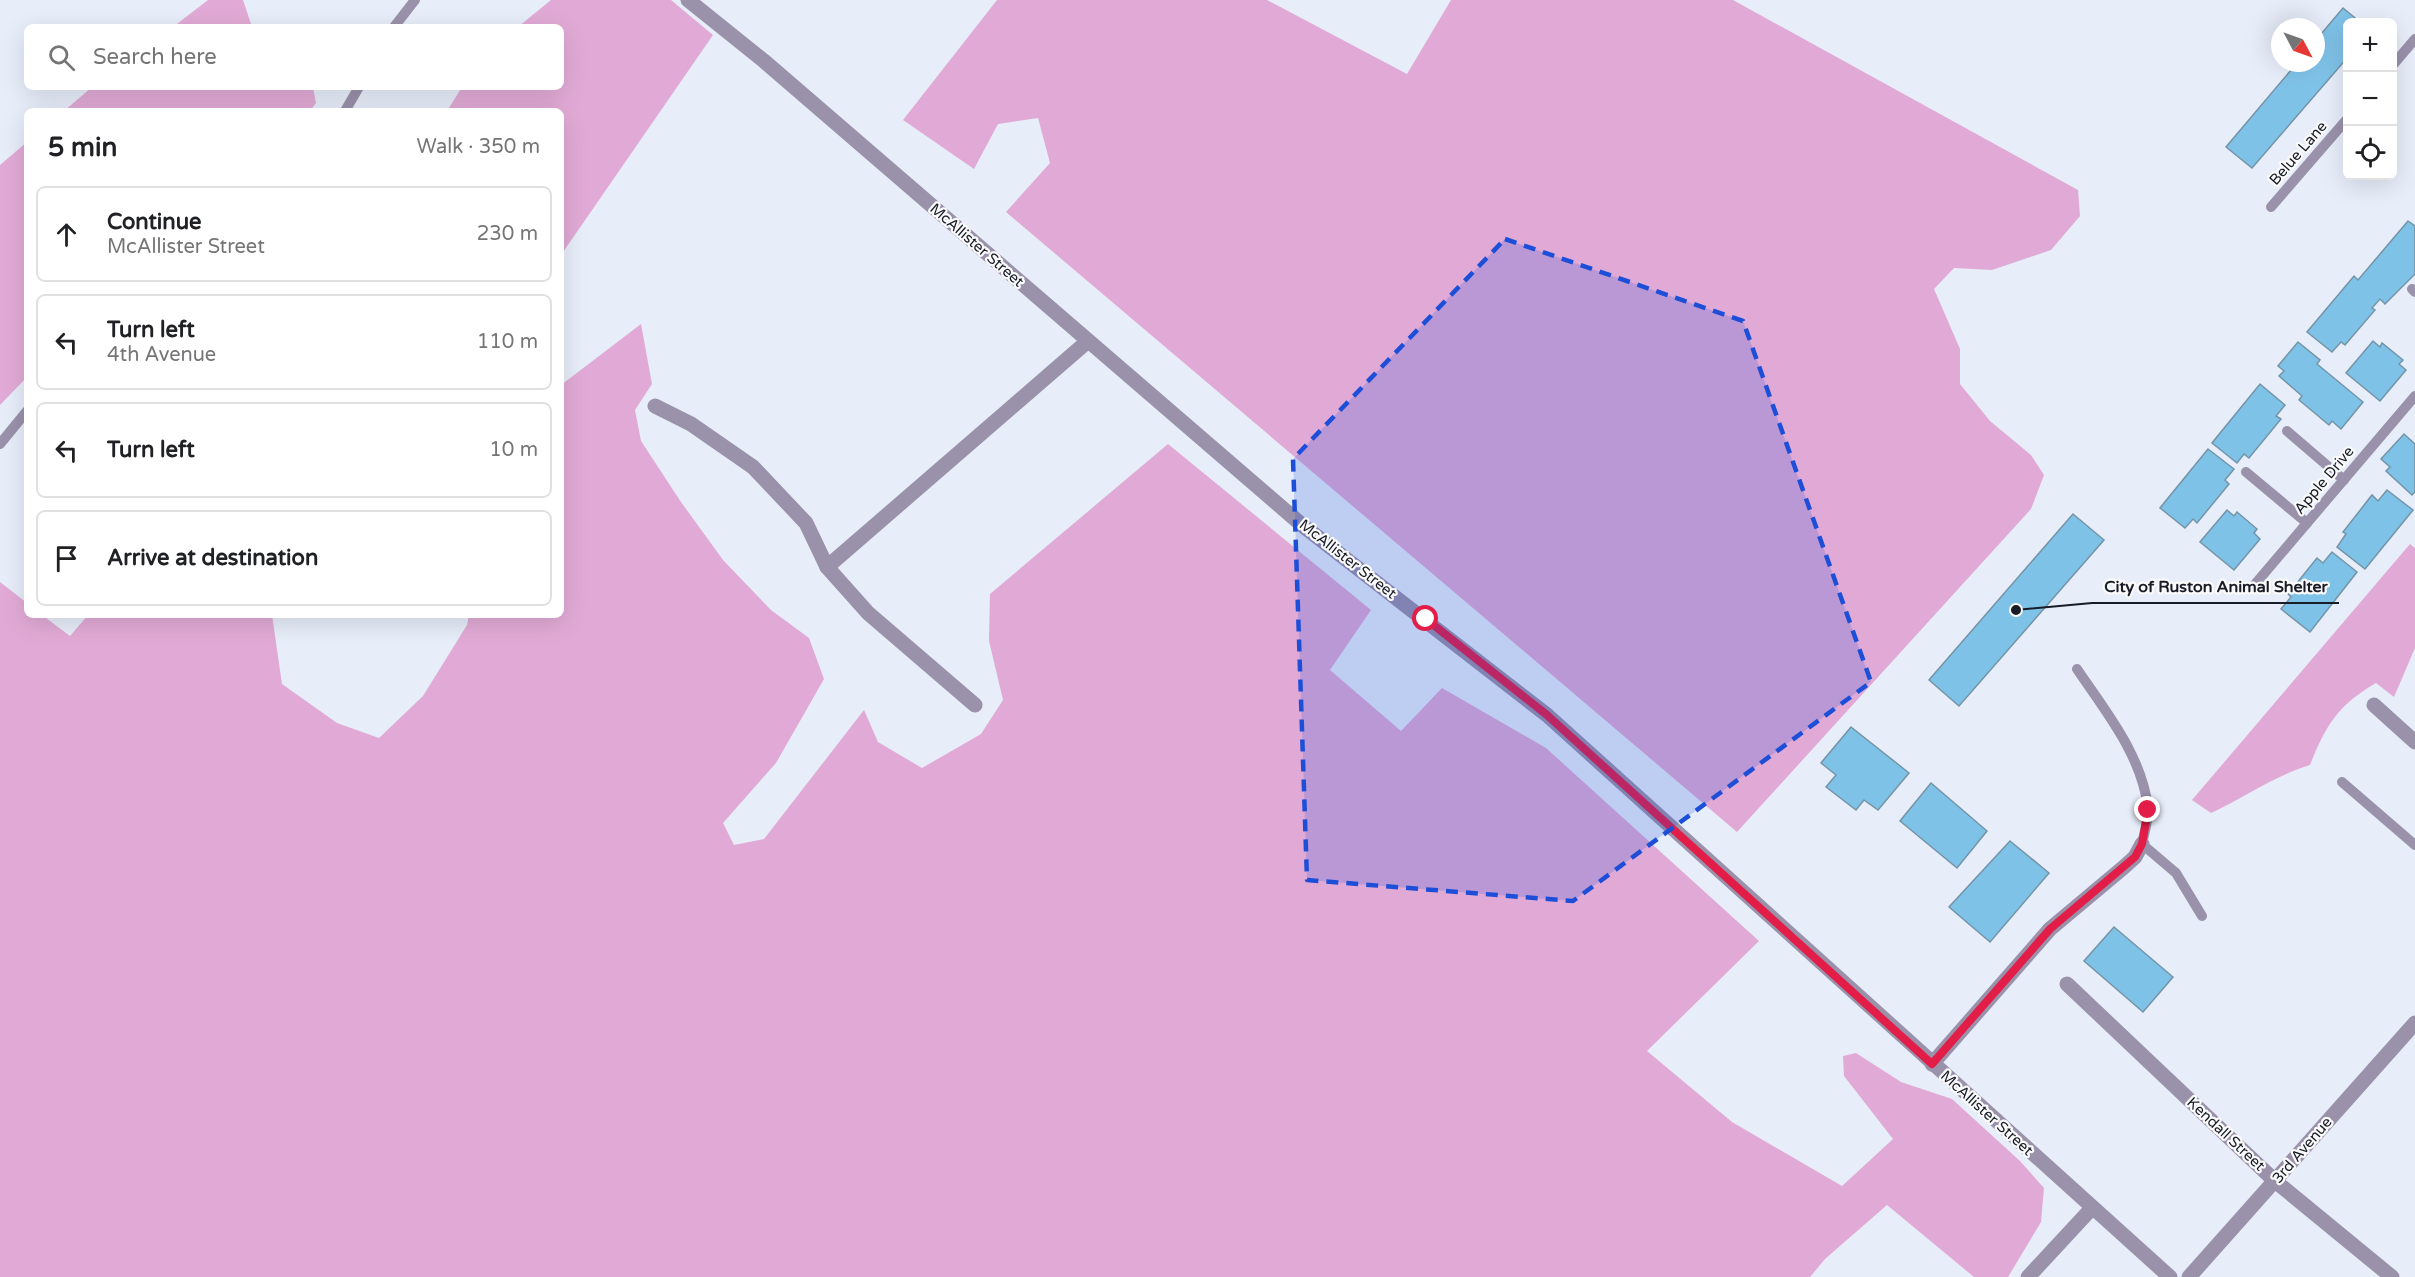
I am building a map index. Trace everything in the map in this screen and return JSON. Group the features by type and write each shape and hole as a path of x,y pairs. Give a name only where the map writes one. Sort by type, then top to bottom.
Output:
{"street":[{"name":"McAllister Street","path":"688,0 764,61 1302,525 1547,715 2170,1277"},
{"path":"827,567 1088,341"},
{"path":"655,406 691,424 753,467 806,523 827,567 868,613 975,705"},
{"path":"2374,705 2415,742"},
{"path":"1932,1064 2050,929 2135,857 2142,844"},
{"name":"Kendall Street","path":"2067,984 2276,1181 2392,1277"},
{"name":"3rd Avenue","path":"2189,1277 2415,1023"},
{"path":"2028,1277 2092,1208"}],"lane":[{"path":"396,24 415,0"},
{"path":"2397,60 2415,39"},
{"path":"347,108 357,90"},
{"name":"Belue Lane","path":"2271,207 2343,124"},
{"name":"Apple Drive","path":"2256,583 2415,396"},
{"path":"0,444 24,415"},
{"path":"2287,431 2344,480"},
{"path":"2246,472 2307,523"},
{"path":"2077,669 2138,765 2148,810 2142,844 2176,873 2202,916"},
{"path":"2342,782 2415,845"}],"highlighted area":[{"path":"1505,239 1743,321 1871,682 1573,901 1307,880 1293,459"}],"shaded area":[{"path":"208,0 243,0 251,24 177,24"},
{"path":"551,0 671,0 713,35 564,251 564,108 449,108 460,90 564,90 564,24 522,24"},
{"path":"997,0 1267,0 1407,74 1451,0 1733,0 2078,190 2080,216 2051,250 1992,270 1954,268 1934,289 1960,349 1960,384 1990,421 2031,455 2044,475 2031,509 1737,832 1006,212 1050,163 1038,118 998,124 974,169 903,120"},
{"path":"88,90 314,90 316,103 312,108 68,108"},
{"path":"24,145 24,380 0,405 0,165"},
{"path":"641,324 652,384 635,410 641,441 723,560 771,610 809,638 824,679 776,763 723,823 734,845 764,839 864,710 878,742 922,768 981,734 1003,700 989,641 990,594 1168,444 1371,610 1330,670 1401,731 1442,688 1546,748 1759,941 1647,1051 1732,1122 1842,1186 1893,1139 1844,1076 1843,1056 1856,1053 1901,1082 1952,1099 2020,1161 2044,1188 2041,1222 2008,1277 1974,1277 1887,1205 1825,1259 1810,1277 0,1277 0,582 24,601 24,618 46,618 70,636 85,618 272,618 282,684 337,723 379,738 423,696 467,625 468,618 564,618 564,383"},
{"path":"2410,544 2415,548 2415,648 2394,697 2376,683 2352,699 2328,727 2310,765 2272,781 2211,813 2192,800"}],"building":[{"path":"2343,8 2355,18 2343,18 2343,63 2252,168 2226,147 2289,72 2325,72 2325,29"},
{"path":"2408,221 2415,226 2415,274 2385,304 2380,299 2372,308 2375,310 2345,345 2341,342 2332,352 2307,332 2354,276 2358,280"},
{"path":"2373,341 2380,347 2382,343 2403,360 2399,364 2406,370 2380,401 2346,373"},
{"path":"2298,342 2320,360 2317,364 2363,402 2341,429 2332,421 2329,425 2299,400 2302,396 2279,376 2284,371 2278,366"},
{"path":"2260,384 2285,405 2276,416 2281,419 2249,458 2244,454 2237,463 2212,443"},
{"path":"2404,434 2415,444 2415,492 2412,495 2386,471 2390,467 2381,459"},
{"path":"2208,449 2234,469 2225,480 2229,484 2197,523 2193,519 2185,528 2160,508"},
{"path":"2387,490 2413,510 2365,569 2337,547 2346,534 2343,532 2372,495 2378,501"},
{"path":"2227,510 2234,516 2237,512 2257,529 2254,533 2260,539 2234,570 2200,542"},
{"path":"2073,514 2104,540 1959,706 1929,680"},
{"path":"2332,552 2357,572 2310,632 2281,609 2291,597 2288,594 2317,558 2323,563"},
{"path":"1851,727 1909,773 1878,810 1864,800 1856,810 1826,787 1836,775 1821,763"},
{"path":"1931,783 1987,831 1957,868 1900,821"},
{"path":"2010,841 2049,873 1990,942 1949,907"},
{"path":"2114,927 2173,977 2143,1012 2084,961"}],"place":[{"name":"City of Ruston Animal Shelter","path":"2016,610"}],"route":[{"path":"1426,619 1547,715 1932,1064 2050,929 2135,857 2142,844 2148,810"}]}
